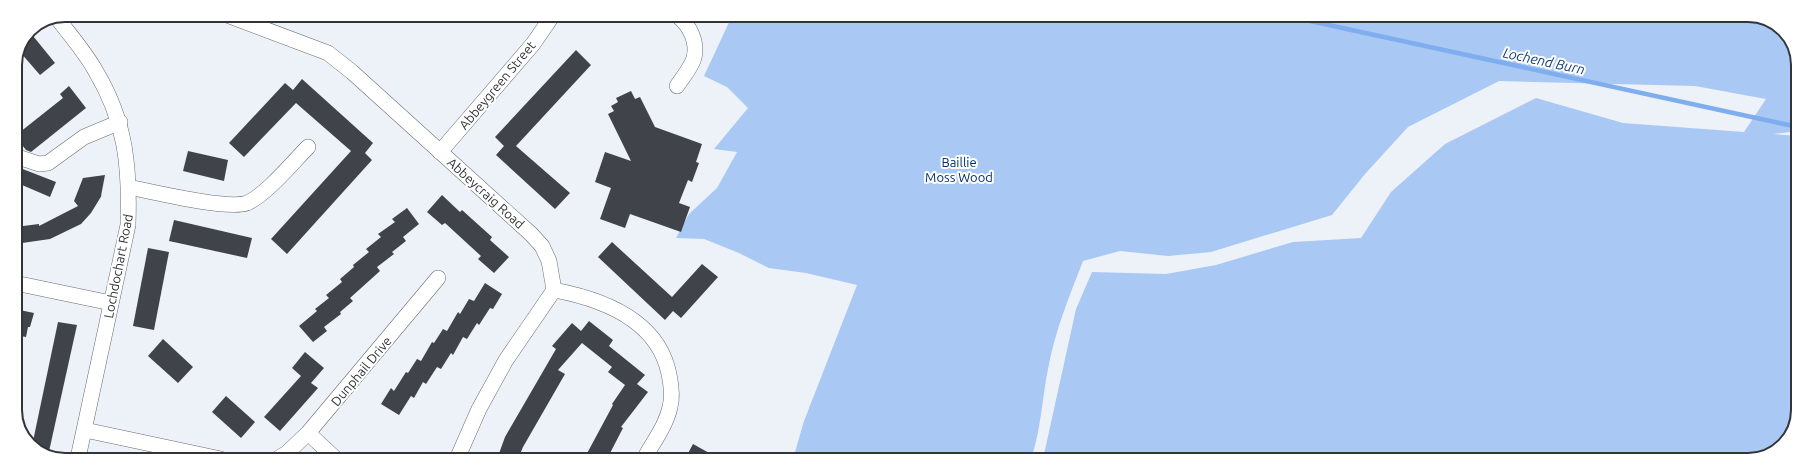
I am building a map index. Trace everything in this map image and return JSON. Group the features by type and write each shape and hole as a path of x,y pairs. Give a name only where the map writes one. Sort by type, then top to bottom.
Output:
{"street":[{"name":"Abbeycraig Road","path":"245,22 328,54 352,72 531,234 542,246 549,261 554,290"},
{"name":"Abbeygreen Street","path":"440,152 533,44 549,22"},
{"path":"677,86 694,59 695,44 692,32 683,22"},
{"name":"Lochdochart Road","path":"60,23 95,68 120,122 126,152 129,187 128,225 79,453"},
{"path":"22,158 39,164 48,163 84,137 120,122"},
{"path":"129,187 228,206 246,203 259,195 308,147"},
{"name":"Dunphail Drive","path":"287,453 308,434 438,278"},
{"path":"22,285 111,304"},
{"path":"460,453 480,409 506,360 554,290 593,299 613,307 630,318 645,331 662,353 671,384 671,406 663,426 647,453"},
{"path":"85,430 197,453"},
{"path":"308,434 329,453"}],"green space":[{"name":"Baillie Moss Wood","path":"729,22 1748,22 1762,24 1774,31 1780,37 1788,49 1791,62 1791,132 1773,134 1791,135 1791,410 1788,426 1774,444 1767,449 1754,453 1044,453 1076,309 1092,272 1166,274 1216,265 1293,242 1361,238 1391,192 1445,144 1536,98 1623,123 1744,132 1766,99 1695,86 1499,81 1408,127 1365,174 1332,215 1211,252 1168,256 1120,251 1083,261 1054,341 1037,437 1033,453 795,453 804,421 857,285 806,273 769,268 739,253 704,239 676,238 689,214 717,188 737,152 714,149 748,108 727,87 704,76"}],"building":[{"path":"33,37 55,63 40,75 23,56 29,41"},
{"path":"576,50 591,65 516,146 570,193 555,209 496,155 504,146 495,137"},
{"path":"302,79 373,143 365,153 372,160 287,254 271,239 351,151 296,103 244,157 229,143 285,83 293,90"},
{"path":"69,86 86,108 31,152 26,150 22,145 22,130 63,98 60,94"},
{"path":"631,91 635,99 640,97 655,127 702,144 696,162 699,163 692,182 688,180 679,203 690,207 681,232 630,214 625,228 600,219 611,188 595,182 605,152 631,161 608,114 614,111 611,106 618,102 616,98"},
{"path":"188,151 228,160 224,181 183,171"},
{"path":"22,169 56,182 50,197 22,185"},
{"path":"105,175 101,196 102,195 91,213 81,224 50,239 22,243 22,226 39,224 39,226 78,206 74,201 83,178"},
{"path":"442,195 460,212 462,210 492,237 490,240 509,257 494,273 478,259 481,256 445,223 442,225 427,212"},
{"path":"407,208 419,224 403,237 406,241 392,252 394,254 377,267 380,271 350,298 353,301 340,312 341,314 324,327 327,331 313,342 299,326 317,311 315,309 329,298 326,295 342,282 340,279 354,267 353,265 369,252 366,249 381,237 378,234 395,222 392,219"},
{"path":"174,220 252,238 247,258 169,241"},
{"path":"612,242 672,297 702,264 718,277 681,318 673,311 665,320 598,257"},
{"path":"148,248 169,252 154,330 133,326"},
{"path":"485,283 502,294 493,309 490,308 479,325 477,323 467,339 463,337 453,355 451,353 441,369 437,367 426,384 423,382 414,398 411,396 399,415 381,404 391,388 394,391 406,372 408,373 417,359 421,361 432,342 434,343 443,329 447,331 458,312 460,314 469,299 474,301"},
{"path":"22,310 34,313 30,327 28,327 26,337 22,336"},
{"path":"589,321 613,340 609,346 645,375 637,384 648,392 621,427 623,428 610,453 587,453 613,405 612,404 625,385 608,372 612,367 582,343 558,370 565,374 520,453 499,453 505,437 556,349 552,346 572,323 581,331"},
{"path":"58,322 77,325 49,450 34,439"},
{"path":"163,339 193,367 178,383 148,356"},
{"path":"305,352 324,368 311,383 318,388 280,431 264,417 301,376 292,368"},
{"path":"226,396 255,422 241,438 212,412"},
{"path":"693,444 709,453 688,453"}],"waterway":[{"name":"Lochend Burn","path":"1315,22 1791,125"}]}
